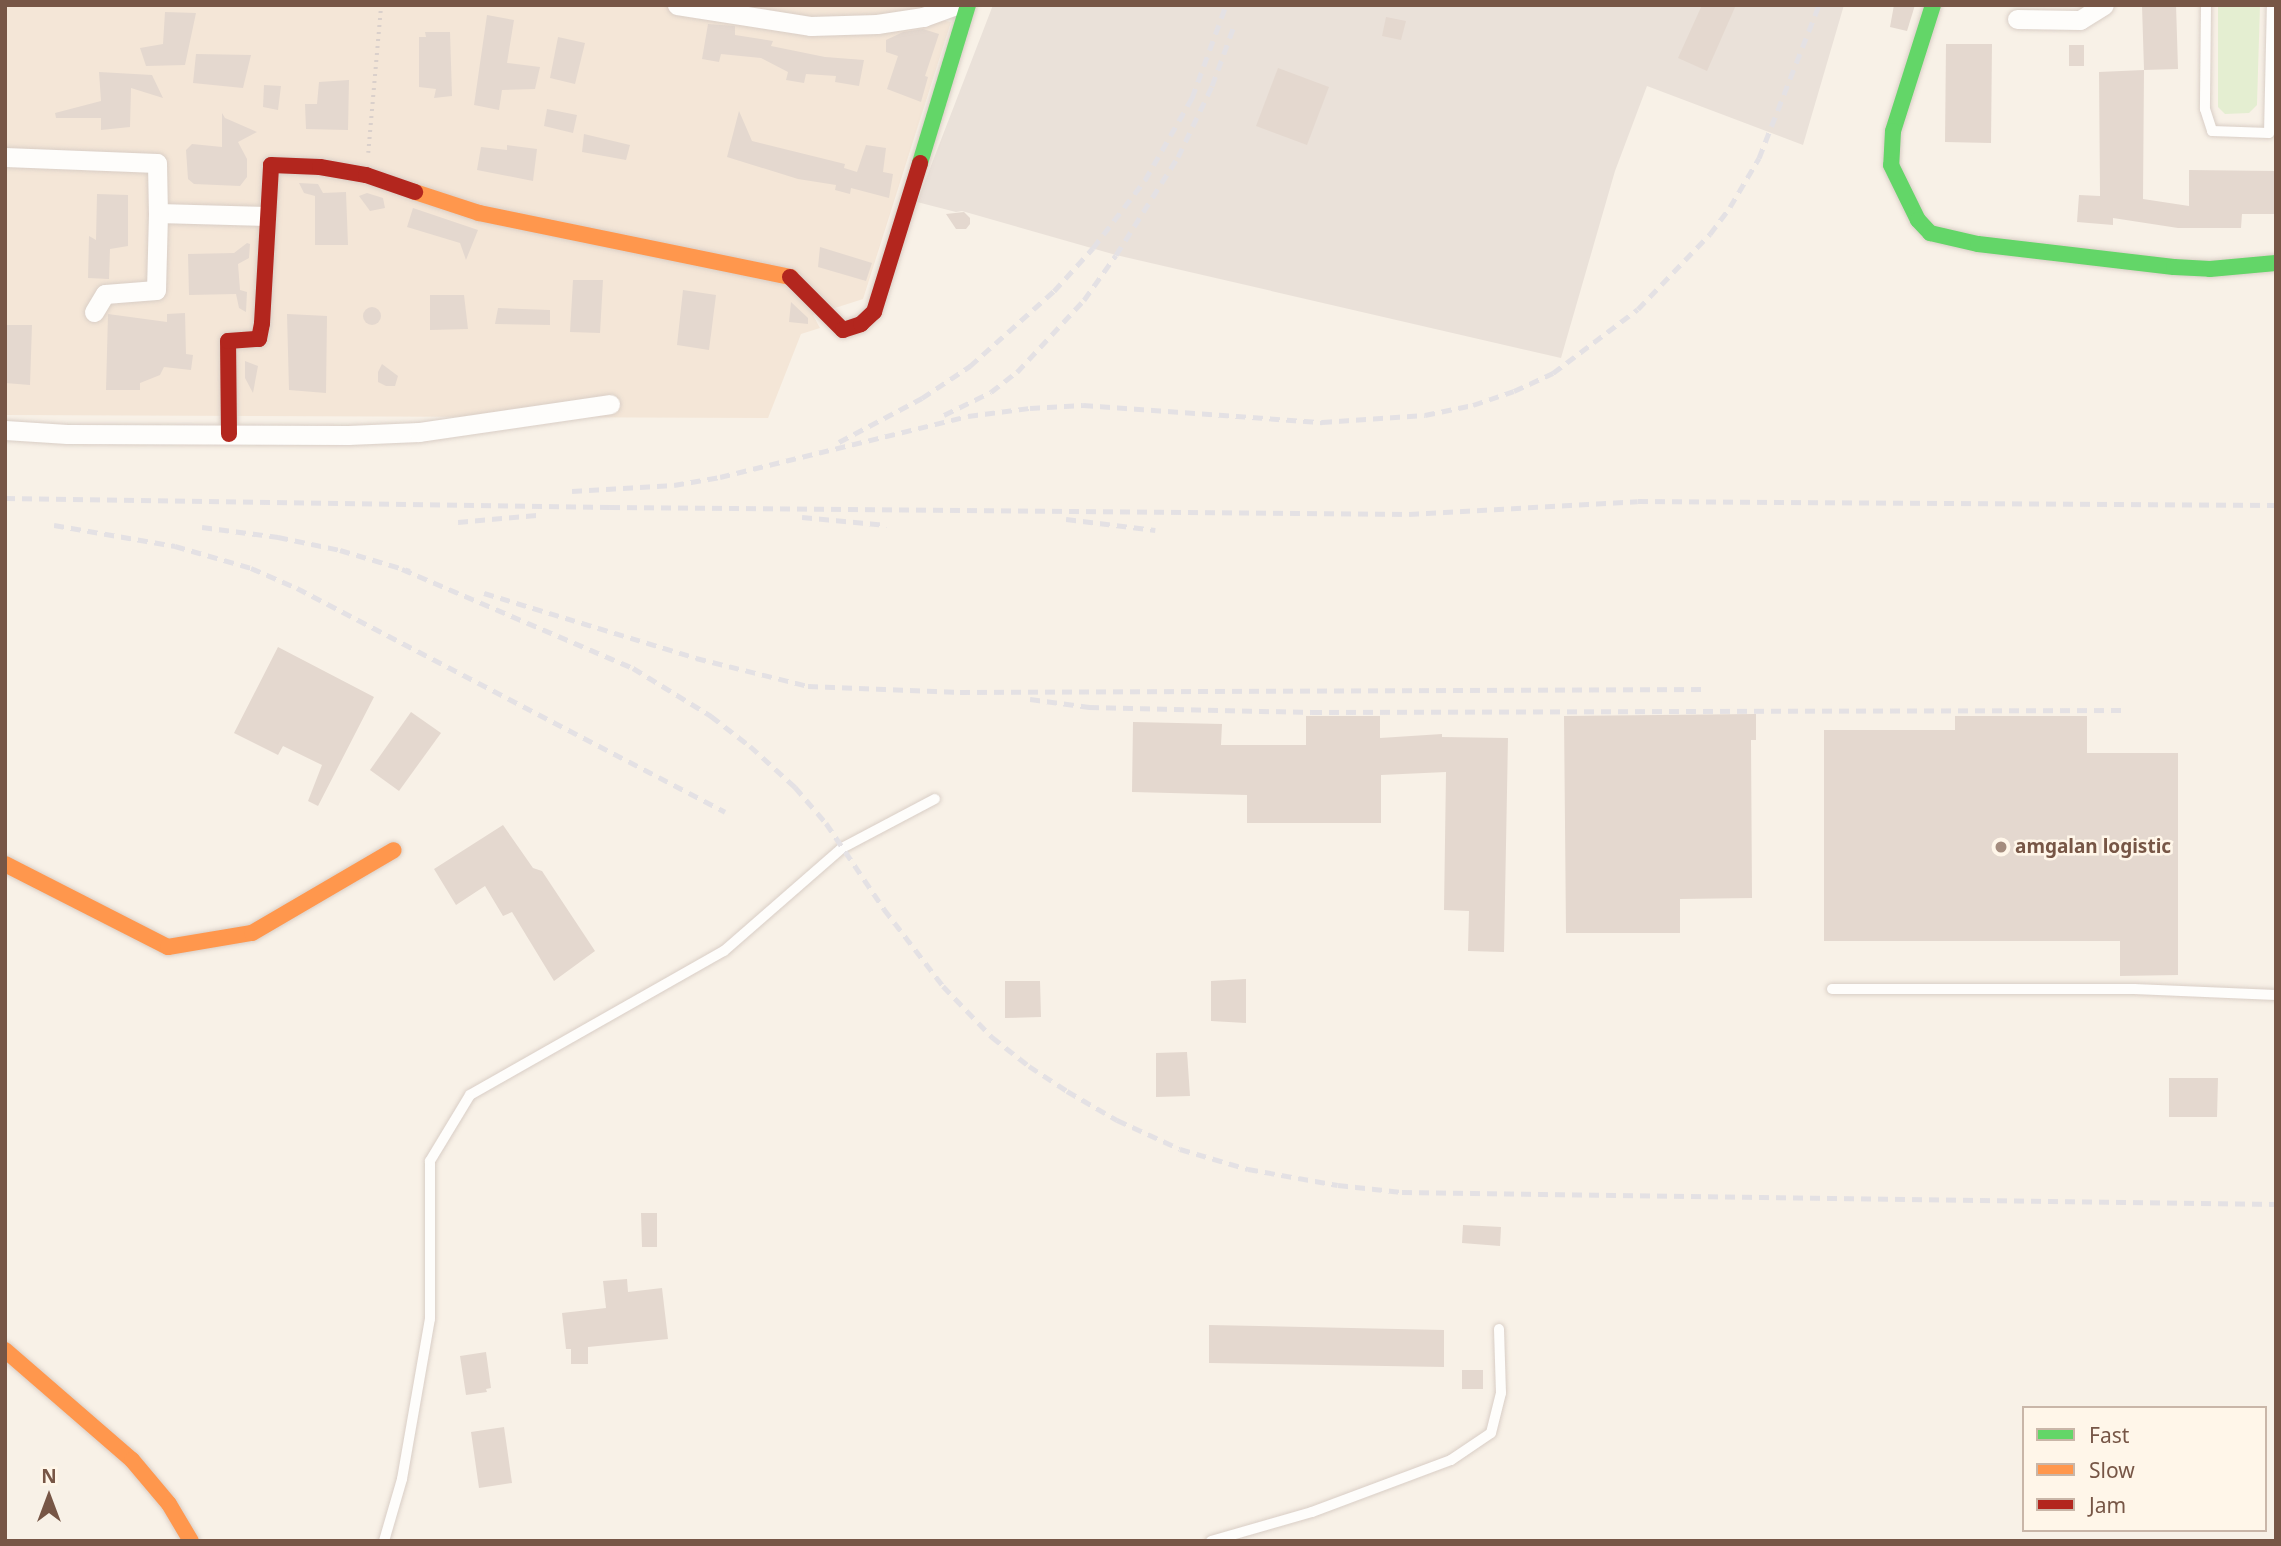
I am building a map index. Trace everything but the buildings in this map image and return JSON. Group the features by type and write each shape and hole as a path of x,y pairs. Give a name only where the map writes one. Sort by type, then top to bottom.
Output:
{"street":[{"path":"677,5 811,26 877,24 923,17 956,5"},
{"path":"229,434 228,341 258,339 262,323 271,165 320,167 366,175 479,213 788,275 843,330 862,324 874,312 968,5"},
{"path":"1933,5 1893,131 1891,165 1918,220 1930,233 1978,244 2174,267 2210,269 2276,263"},
{"path":"2017,19 2080,20 2104,5"},
{"path":"5,157 157,163 156,290 105,294 94,312"},
{"path":"158,213 266,216"},
{"path":"5,430 67,434 348,435 419,432 610,404"},
{"path":"5,864 168,947 252,933 394,850"},
{"path":"5,1350 132,1460 169,1504 191,1541"}],"lane":[{"path":"2206,5 2205,109 2212,131 2269,133 2272,5"},
{"path":"384,1541 402,1479 430,1319 429,1161 470,1095 724,951 842,848 935,799"},
{"path":"1832,989 2147,989 2276,995"},
{"path":"1211,1541 1312,1512 1451,1460 1491,1433 1501,1393 1499,1329"}],"path":[{"path":"366,175 381,5"}],"shaded area":[{"path":"5,5 928,5 924,17 951,22 863,299 813,315 820,328 801,334 768,418 5,415"},
{"path":"993,5 1844,5 1803,145 1647,86 1615,171 1561,358 1116,255 962,211 956,212 917,202"}],"green space":[{"path":"2218,5 2260,5 2257,105 2249,113 2225,114 2218,107"}],"railway":[{"path":"839,442 922,398 970,366 1054,291 1093,248 1145,180 1192,98 1226,5"},
{"path":"572,491 674,485 720,477 968,416 1030,408 1083,405 1322,422 1425,415 1473,405 1514,391 1553,373 1638,309 1710,234 1730,207 1759,158 1819,5"},
{"path":"944,415 991,392 1017,372 1084,300 1178,157 1212,86 1235,23"},
{"path":"5,498 610,507 1409,514 1638,501 2276,505"},
{"path":"458,522 537,515"},
{"path":"802,517 887,525"},
{"path":"1066,519 1155,530"},
{"path":"54,525 175,546 251,568 297,588 725,812"},
{"path":"202,527 278,537 340,550 410,571"},
{"path":"402,569 633,668 711,716 750,746 795,787 826,823 884,909 943,986 992,1037 1067,1091 1117,1120 1180,1149 1248,1169 1338,1185 1402,1192 2276,1204"},
{"path":"484,593 696,658 808,686 960,692 1705,689"},
{"path":"1030,699 1089,707 1312,712 2122,710"}],"traffic: fast":[{"path":"920,163 968,5"},
{"path":"1933,5 1893,131 1891,165 1918,220 1930,233 1978,244 2174,267 2210,269 2276,263"}],"traffic: slow":[{"path":"415,192 479,213 790,277"},
{"path":"5,864 168,947 252,933 394,850"},
{"path":"5,1350 132,1460 169,1504 191,1541"}],"traffic: jam":[{"path":"790,277 843,330 861,324 874,312 920,163"},
{"path":"229,434 228,341 259,339 262,323 271,165 320,167 366,175 415,192"}],"place":[{"name":"amgalan logistic","path":"2001,847"}]}
